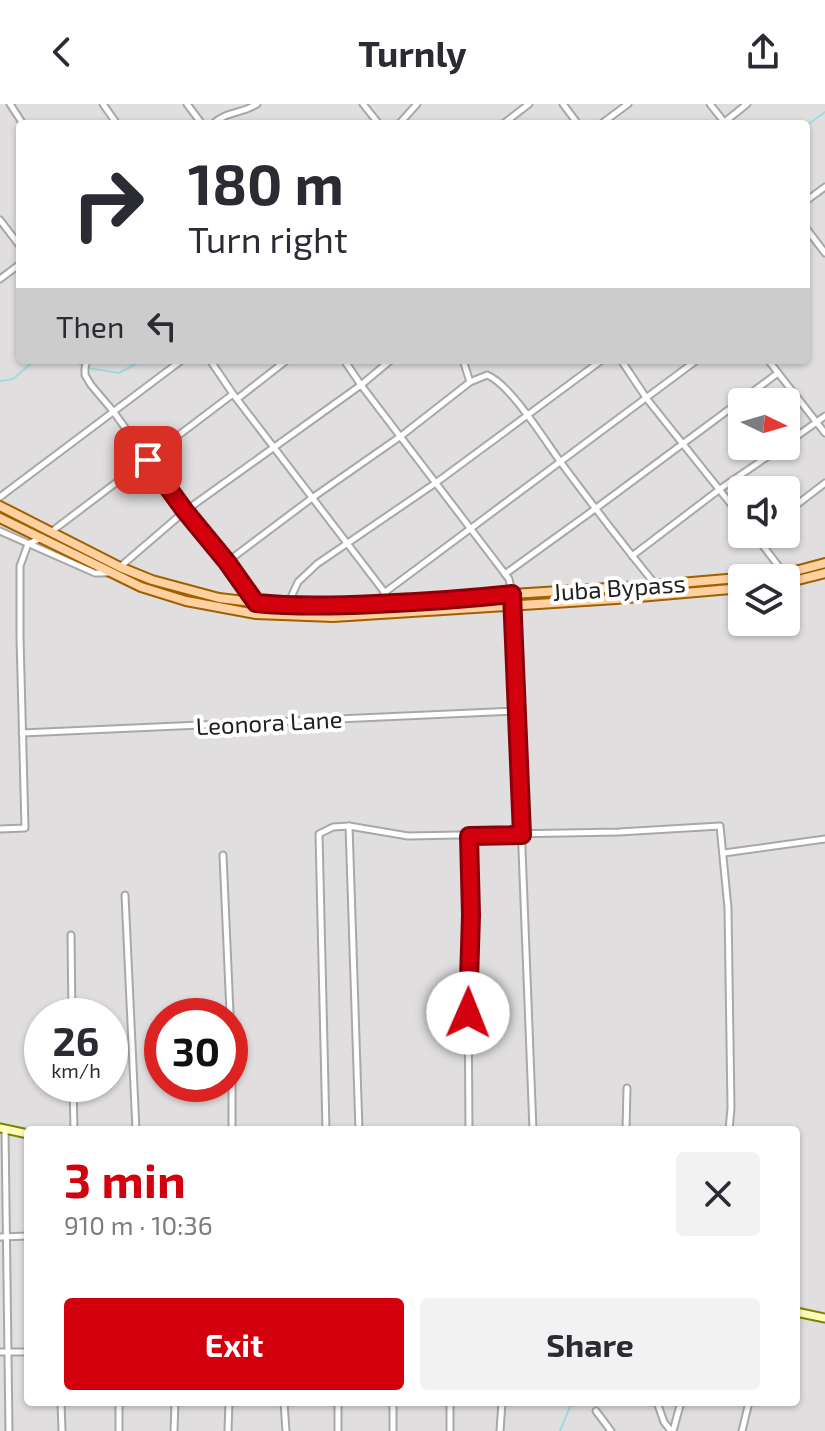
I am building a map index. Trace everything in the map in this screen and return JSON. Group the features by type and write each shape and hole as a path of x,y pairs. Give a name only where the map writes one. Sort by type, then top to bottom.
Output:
{"main road":[{"name":"Juba Bypass","path":"0,506 152,580 202,595 256,603 328,607 728,581"},
{"name":"Juba Bypass","path":"0,518 141,587 218,608 256,614 333,617 728,589"},
{"name":"Juba Bypass","path":"800,572 825,563"},
{"name":"Juba Bypass","path":"800,576 825,573"},
{"path":"2,1128 24,1133"},
{"path":"800,1313 825,1318"}],"street":[{"path":"218,120 257,104"},
{"path":"363,104 376,120"},
{"path":"403,120 417,104"},
{"path":"508,120 529,104"},
{"path":"606,120 628,104"},
{"path":"728,120 747,104"},
{"path":"0,220 16,241"},
{"path":"810,233 825,253"},
{"path":"86,364 85,375 256,603"},
{"path":"0,497 177,364"},
{"path":"213,364 273,448 393,603"},
{"path":"0,829 25,828 20,566 28,544 50,532 281,364"},
{"path":"347,364 509,579 533,1126"},
{"path":"120,567 185,511 386,364"},
{"path":"464,364 470,382"},
{"path":"287,606 298,582 317,564 437,482 597,364"},
{"path":"624,364 647,399 728,500"},
{"path":"384,593 692,364"},
{"path":"771,364 825,433"},
{"path":"505,574 778,373"},
{"path":"227,562 470,382 491,376 528,416 595,509 656,585"},
{"path":"800,434 825,416"},
{"path":"632,556 762,460"},
{"path":"800,502 825,483"},
{"path":"0,531 95,573 112,573"},
{"name":"Leonora Lane","path":"22,733 516,711"},
{"path":"349,826 359,1126"},
{"path":"326,1126 319,834 333,827 349,826 408,836 522,835 720,826 728,908 729,1126"},
{"path":"469,836 469,1126"},
{"path":"724,853 825,839"},
{"path":"223,855 232,1126"},
{"path":"125,895 136,1126"},
{"path":"71,935 72,998"},
{"path":"626,1126 627,1088"},
{"path":"73,1102 74,1126"},
{"path":"2,1128 9,1431"},
{"path":"3,1237 24,1236"},
{"path":"0,1352 24,1352"},
{"path":"61,1406 62,1431"},
{"path":"119,1406 119,1431"},
{"path":"174,1431 175,1406"},
{"path":"228,1431 229,1406"},
{"path":"284,1406 286,1431"},
{"path":"338,1406 338,1431"},
{"path":"393,1406 393,1431"},
{"path":"450,1406 450,1431"},
{"path":"500,1431 502,1406"},
{"path":"658,1406 664,1422 672,1431"},
{"path":"672,1431 680,1406"},
{"path":"742,1431 748,1406"},
{"path":"596,1411 611,1431"}],"shaded area":[{"path":"0,104 825,104 825,1431 0,1431"}],"waterway":[{"path":"810,123 825,112"},
{"path":"0,381 13,379 30,364"},
{"path":"88,368 119,373 136,364"},
{"path":"560,1431 570,1406"}],"route":[{"path":"148,460 256,603 328,607 512,594 522,835 469,836 471,915 468,1013"}]}
